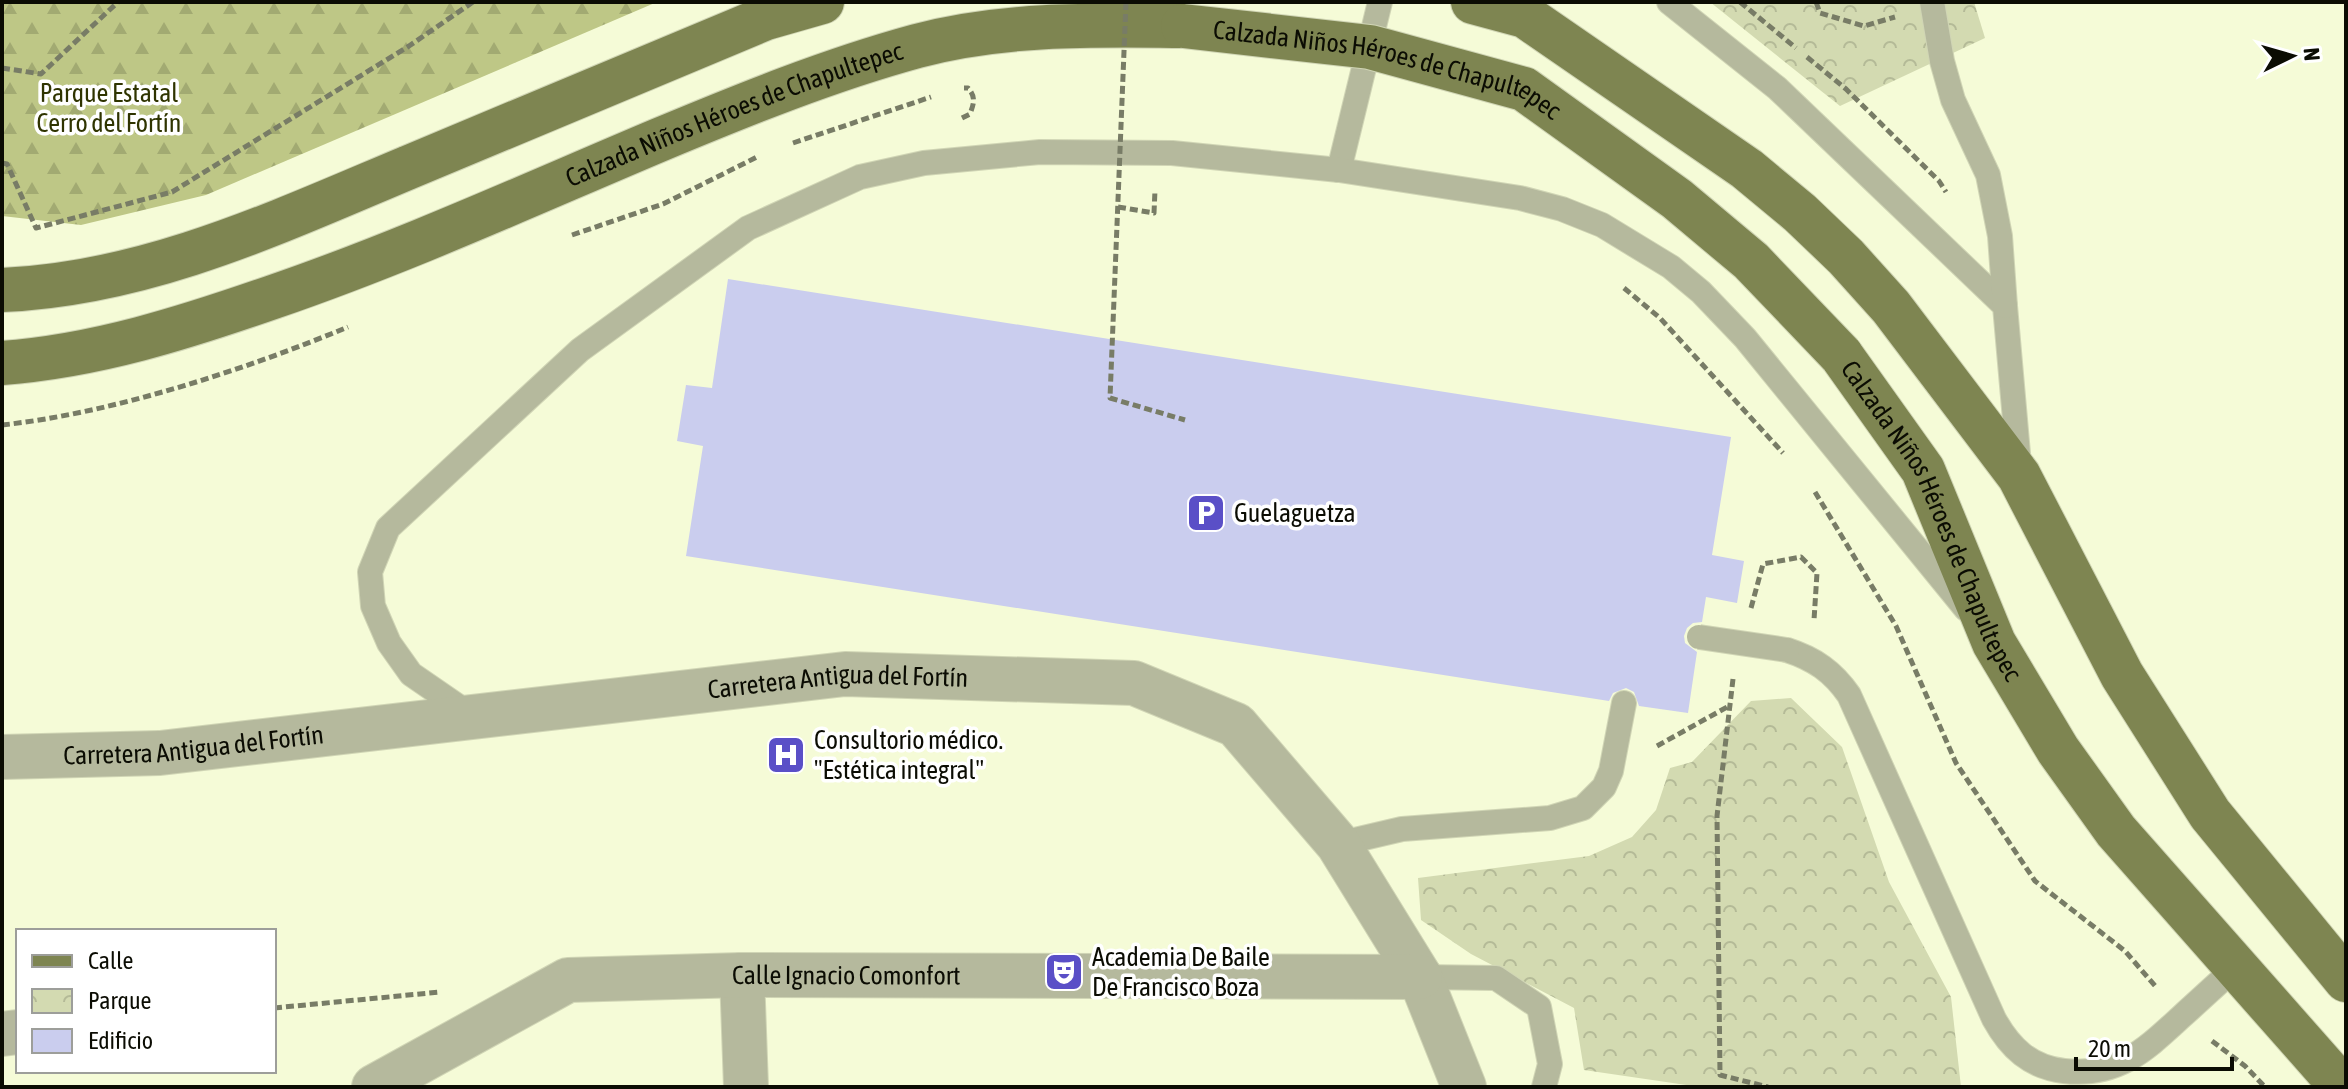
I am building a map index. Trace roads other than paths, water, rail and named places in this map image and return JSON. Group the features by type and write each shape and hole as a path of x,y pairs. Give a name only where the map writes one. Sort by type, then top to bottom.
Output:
{"main road":[{"path":"2,290 72,285 194,254 248,235 766,18 822,2"},
{"path":"1473,2 1525,16 1747,169 1846,257 1891,307 2019,476 2122,675 2210,814 2346,980"},
{"name":"Calzada Niños Héroes de Chapultepec","path":"2,363 106,349 181,329 324,280 714,117 917,46 964,36 1075,25 1183,26 1370,47 1524,89 1677,199 1751,261 1841,355 1923,470 1994,643 2058,750 2116,831 2342,1087"}],"street":[{"name":"Carretera Antigua del Fortín","path":"2,757 160,753 845,674 1134,683 1236,725 1338,844 1420,977 1464,1087"},
{"name":"Calle Ignacio Comonfort","path":"374,1087 568,980 742,975 1420,977"},
{"path":"742,975 746,1087"}],"lane":[{"path":"1339,170 1380,2"},
{"path":"1669,2 1777,88 2005,306"},
{"path":"1932,2 1942,61 1953,100 1988,175 2000,236 2019,476"},
{"path":"474,718 411,674 389,643 373,606 370,572 388,528 580,350 748,228 860,177 924,163 1040,152 1172,153 1339,170 1520,198 1562,209 1602,225 1671,267 1745,338 1994,643"},
{"path":"1699,637 1797,653 1832,673 1849,695 1994,1019 2003,1035 2030,1062 2056,1070 2077,1072 2106,1069 2123,1063 2144,1052 2236,967"},
{"path":"1338,844 1402,829 1570,814 1594,799 1604,787 1611,771 1624,703"},
{"path":"1420,977 1496,978 1539,1007 1550,1064 1544,1087"}],"place":[{"name":"Guelaguetza","path":"1206,513"},
{"name":"Consultorio médico. \"Estética integral\"","path":"786,755"},
{"name":"Academia De Baile De Francisco Boza","path":"1064,972"}],"park label":[{"name":"Parque Estatal Cerro del Fortín","path":"109,108"}]}
